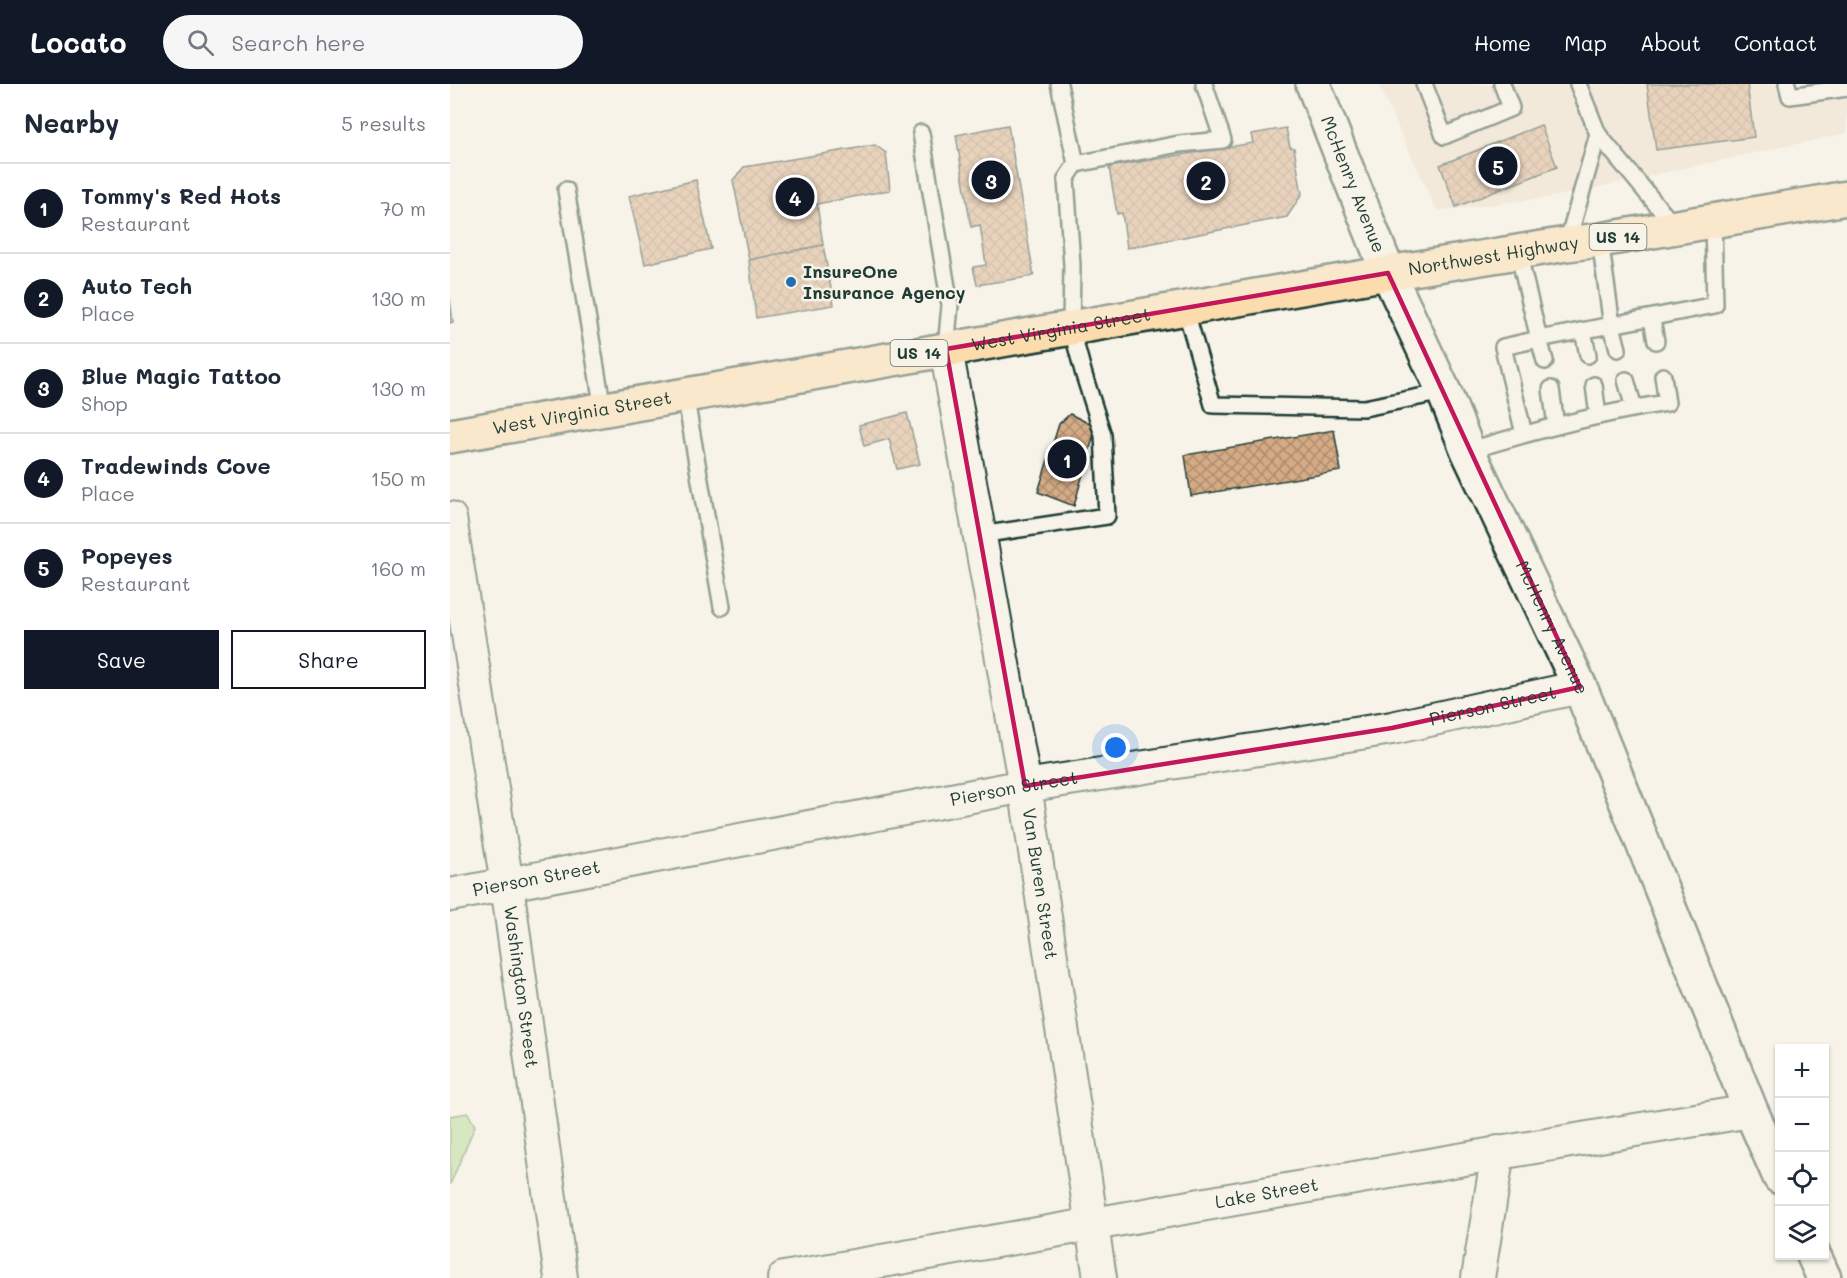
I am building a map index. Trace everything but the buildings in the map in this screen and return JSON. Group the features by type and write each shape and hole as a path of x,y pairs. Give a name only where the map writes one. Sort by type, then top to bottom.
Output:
{"main road":[{"name":"Northwest Highway","path":"1388,273 1847,198"},
{"name":"West Virginia Street","path":"450,435 1388,273"}],"street":[{"name":"McHenry Avenue","path":"1313,84 1388,273 1444,392 1468,451 1580,687 1775,1168"},
{"name":"Van Buren Street","path":"946,349 1025,786 1100,1278"},
{"name":"Washington Street","path":"450,518 507,885 561,1278"},
{"name":"Pierson Street","path":"450,895 1025,786 1392,728 1580,687"},
{"name":"Lake Street","path":"784,1278 1091,1226 1498,1152 1751,1111"},
{"path":"1478,1278 1498,1152"},
{"path":"1816,1260 1824,1278"}],"lane":[{"path":"1059,84 1076,164"},
{"path":"980,536 1107,516 1103,435 1071,327 1072,265 1066,179 1076,164 1179,144 1223,140 1204,84"},
{"path":"1424,84 1444,136 1511,108 1502,84"},
{"path":"1578,84 1598,134 1674,226"},
{"path":"1787,84 1790,96 1847,88"},
{"path":"921,133 950,305 946,349"},
{"path":"1567,244 1598,134"},
{"path":"566,190 603,409"},
{"path":"1524,434 1503,347 1715,305 1713,220"},
{"path":"1599,240 1612,326 1618,349"},
{"path":"1518,252 1545,361"},
{"path":"1185,308 1213,405 1364,408 1444,392"},
{"path":"1652,318 1656,342"},
{"path":"1583,331 1588,355"},
{"path":"1468,451 1556,426 1667,403 1663,376"},
{"path":"1626,381 1634,408"},
{"path":"1594,385 1598,416"},
{"path":"1551,389 1556,426"},
{"path":"685,394 722,607"}],"highlighted area":[{"path":"1388,273 1580,687 1392,728 1025,786 946,349"}],"shaded area":[{"path":"1378,84 1847,84 1847,133 1553,197 1437,211"}],"green space":[{"path":"468,1113 475,1126 450,1185 450,1116"}],"place":[{"name":"Popeyes","path":"1498,166"},
{"name":"Blue Magic Tattoo","path":"991,180"},
{"name":"Auto Tech","path":"1206,181"},
{"name":"Tradewinds Cove","path":"795,197"},
{"name":"InsureOne Insurance Agency","path":"791,282"},
{"name":"Tommy's Red Hots","path":"1067,459"}]}
